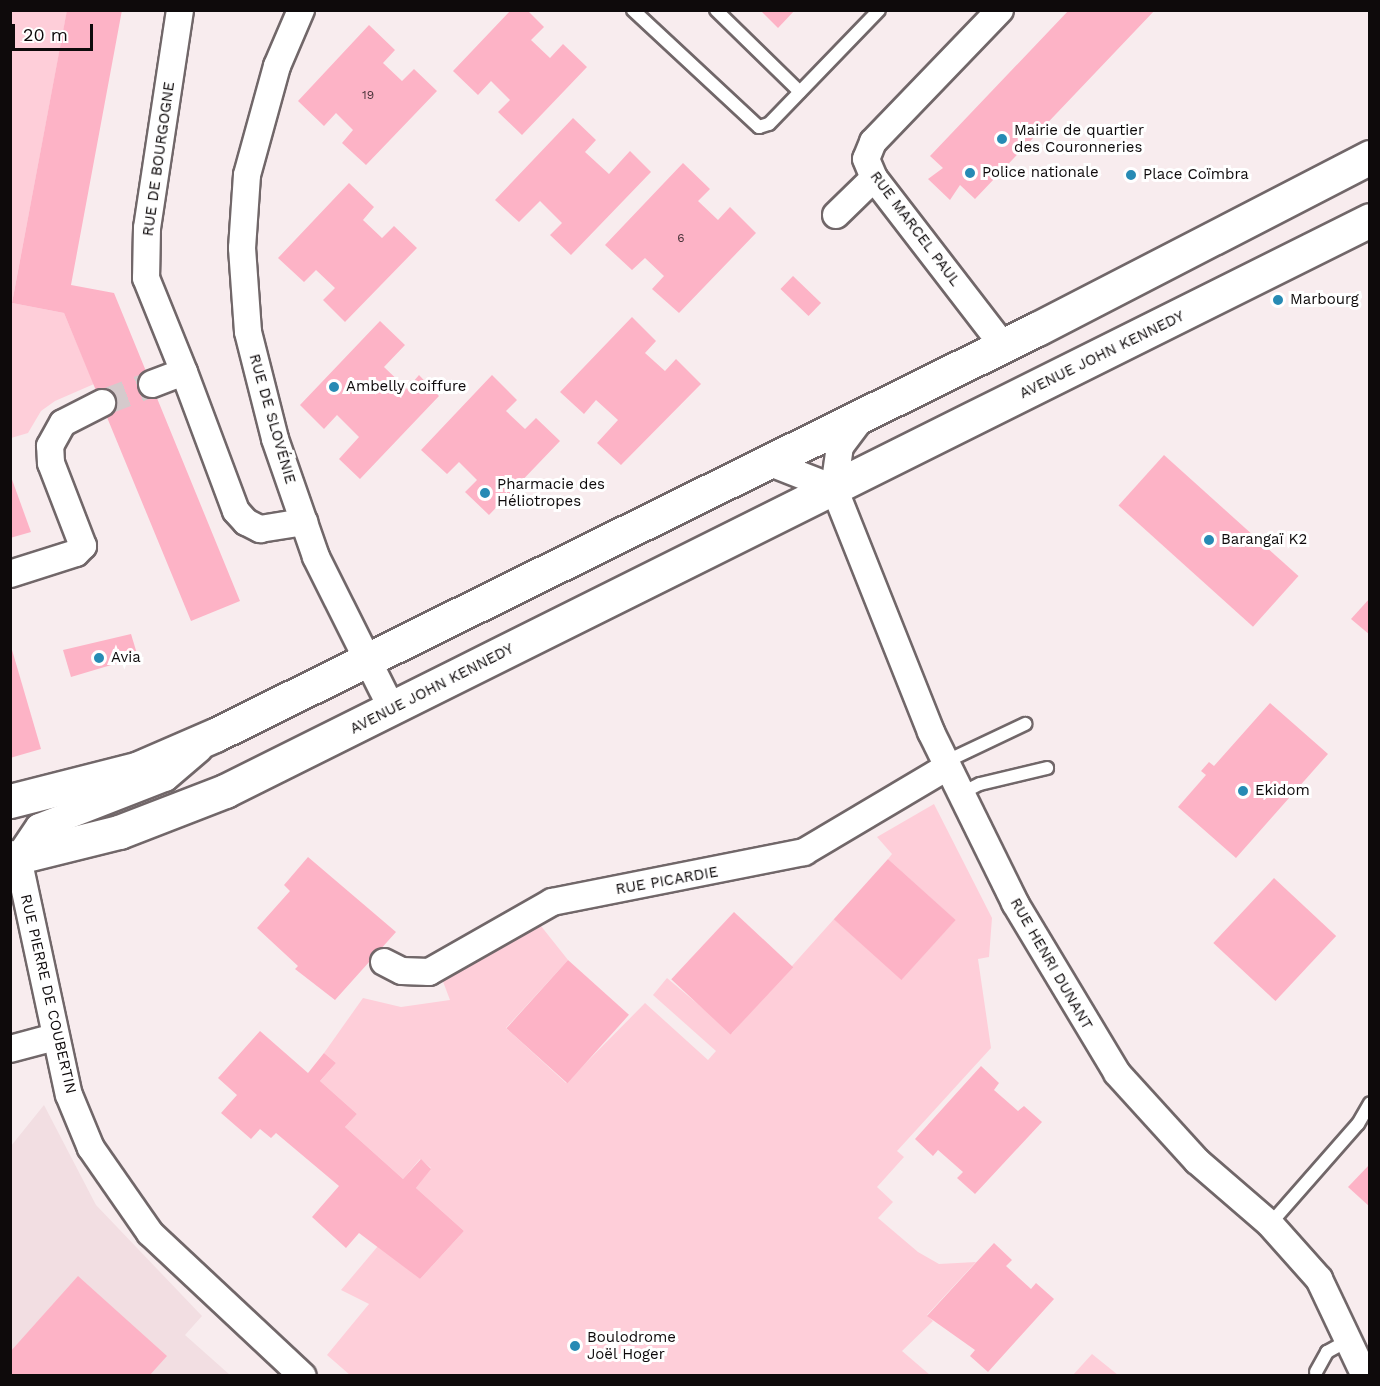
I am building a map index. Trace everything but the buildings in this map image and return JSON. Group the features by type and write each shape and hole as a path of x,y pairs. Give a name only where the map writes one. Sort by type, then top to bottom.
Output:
{"main road":[{"path":"10,801 139,768 215,735 1293,200 1370,157"},
{"name":"AVENUE JOHN KENNEDY","path":"13,857 174,813 392,709 1370,220"}],"street":[{"name":"RUE DE BOURGOGNE","path":"180,10 147,228 146,278 240,517 260,529 304,522"},
{"name":"RUE DE SLOVÉNIE","path":"302,10 257,129 242,248 259,384 304,522 392,709"},
{"name":"RUE MARCEL PAUL","path":"1000,10 873,142 866,159 874,178 1001,343"},
{"path":"836,215 874,178"},
{"path":"152,384 184,372"},
{"path":"10,574 76,553 83,546 51,463 50,446 63,423 102,403"},
{"path":"765,461 834,488 840,446 868,409"},
{"name":"RUE HENRI DUNANT","path":"834,488 946,765 1038,946 1117,1073 1197,1161 1270,1224 1319,1279 1351,1338 1365,1376"},
{"path":"13,857 39,827 165,778 215,735"},
{"name":"RUE PICARDIE","path":"384,962 402,971 429,972 552,902 792,856 829,840 946,765"},
{"name":"RUE PIERRE DE COUBERTIN","path":"13,857 55,1037 91,1148 120,1194 183,1268 303,1376"},
{"path":"10,1049 55,1037"}],"lane":[{"path":"633,10 749,122 759,127 770,124 879,10"},
{"path":"716,10 800,92"},
{"path":"946,765 1025,724"},
{"path":"960,794 980,783 1047,768"},
{"path":"1270,1224 1364,1123 1370,1103"},
{"path":"1316,1372 1327,1352 1351,1338"}],"shaded area":[{"path":"11,11 67,11 12,303 64,313 94,384 55,401 41,411 28,433 11,438"},
{"path":"934,804 992,918 989,957 978,959 991,1048 897,1151 904,1157 877,1187 893,1202 878,1218 918,1252 939,1264 976,1262 927,1315 933,1321 902,1351 930,1375 350,1375 327,1355 369,1304 341,1290 378,1246 420,1279 464,1231 416,1188 431,1168 420,1159 403,1179 345,1127 357,1114 320,1081 336,1063 324,1053 363,998 401,1007 450,1000 442,979 537,921 568,960 506,1028 566,1083 645,1003 708,1060 716,1051 653,995 667,978 732,1033 834,919 902,979 955,920 888,859 892,854 877,837"},
{"path":"44,1105 96,1205 202,1316 185,1335 230,1375 11,1376 11,1146"},
{"path":"1092,1354 1118,1375 1073,1375"}],"tunnel":[{"path":"102,403 152,384"}],"place":[{"name":"Mairie de quartier des Couronneries","path":"1002,139"},
{"name":"Police nationale","path":"970,173"},
{"name":"Place Coïmbra","path":"1131,175"},
{"name":"Marbourg","path":"1278,300"},
{"name":"Ambelly coiffure","path":"334,387"},
{"name":"Pharmacie des Héliotropes","path":"485,493"},
{"name":"Barangaï K2","path":"1209,540"},
{"name":"Avia","path":"99,658"},
{"name":"Ekidom","path":"1243,791"},
{"name":"Boulodrome Joël Hoger","path":"575,1346"}]}
